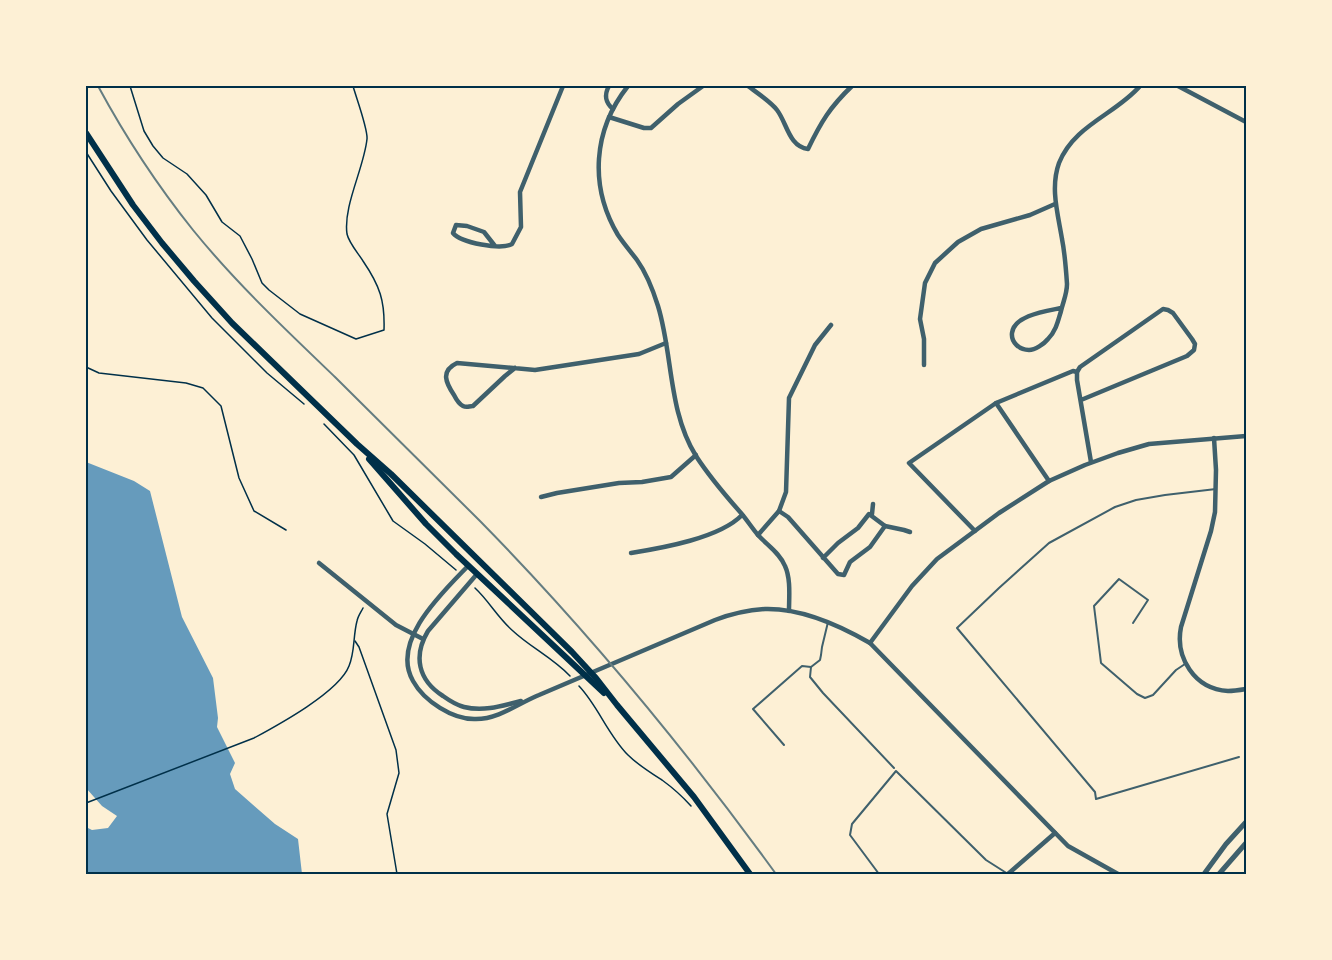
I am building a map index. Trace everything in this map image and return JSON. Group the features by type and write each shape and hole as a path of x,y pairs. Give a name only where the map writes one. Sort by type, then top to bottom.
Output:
{"main road":[{"path":"86,133 133,205 194,281 232,323 391,474 597,678 694,797 750,874"},
{"path":"357,444 426,524 617,705"},
{"path":"468,566 475,558"},
{"path":"477,574 484,567"}],"street":[{"path":"495,246 484,232 461,225 456,225 454,228 455,237 476,243 495,246 503,247 512,244 521,227 520,192 563,86"},
{"path":"609,86 605,97 613,109"},
{"path":"628,86 609,117 602,141 599,163 600,191 605,208 620,238 647,277 658,306 677,407 683,427 696,455 719,488 785,566 788,577 789,611"},
{"path":"609,117 651,128 703,86"},
{"path":"747,86 777,109 797,146 808,149 822,120 838,99 852,86"},
{"path":"1061,308 1022,318 1011,335 1014,342 1019,347 1030,350 1049,339 1057,327 1067,292 1062,239 1055,204 1058,166 1071,142 1089,125 1132,95 1140,86"},
{"path":"1178,86 1246,122"},
{"path":"924,364 924,339 920,319 926,283 935,263 958,242 981,229 1021,218 1055,204"},
{"path":"1081,400 1188,356 1194,350 1195,344 1173,313 1163,309 1080,367 1077,380 1091,462"},
{"path":"758,534 779,511 786,492 788,400 815,345 831,325"},
{"path":"515,368 473,406 461,405 446,381 449,368 457,363 515,368 535,370 639,354 666,343"},
{"path":"975,531 909,463 996,403 1073,371 1077,372"},
{"path":"996,403 1049,481"},
{"path":"870,643 912,586 937,560 1023,497 1049,481 1091,462 1149,444 1246,436"},
{"path":"1214,438 1215,512 1181,627 1179,637 1181,655 1190,672 1207,686 1228,691 1246,689"},
{"path":"541,497 619,483 671,477 696,455"},
{"path":"872,514 873,504"},
{"path":"779,511 788,517 838,574 844,575 850,562 870,547 885,526"},
{"path":"823,558 858,528 869,514 872,514"},
{"path":"872,514 885,526 910,532"},
{"path":"631,553 668,547 692,540 724,528 742,515"},
{"path":"319,563 396,625 423,639"},
{"path":"468,566 442,593 418,624 408,649 407,664 412,680 423,695 449,713 472,720 496,716 526,700 716,620 734,614 765,609 789,611 828,622 870,643 1068,846 1118,874"},
{"path":"477,574 428,630 423,639 420,664 423,674 431,686 454,703 465,707 492,708 526,700"},
{"path":"1204,874 1246,822"},
{"path":"1008,874 1055,832"},
{"path":"1220,874 1246,843"}],"lane":[{"path":"1216,489 1136,500 1115,507 1049,543 957,628 1095,792 1096,799 1239,757"},
{"path":"1133,622 1148,600 1119,579 1094,606 1101,663 1137,694 1145,698 1153,695 1176,670 1185,664"},
{"path":"828,622 821,655 812,667 810,677 894,768"},
{"path":"784,745 753,709 802,666 812,667"},
{"path":"879,874 850,835 852,824 897,771 986,860 1008,874"}],"path":[{"path":"130,86 144,131 153,146 163,158 188,174 206,195 222,222 240,236 262,283 300,314 356,339 384,330 385,312 381,292 347,236 347,221 352,195 368,136 353,86"},
{"path":"86,152 147,240 212,318 267,373 309,409"},
{"path":"86,367 99,373 186,383 203,388 221,406 239,478 254,511 286,530"},
{"path":"318,417 354,455 393,521 425,544 460,574"},
{"path":"469,582 514,632 556,664 588,695 614,738 628,756 665,782 694,809"},
{"path":"86,803 241,744 278,725 316,700 340,681 349,668 357,619 363,608"},
{"path":"354,640 359,647 396,750 399,773 387,813 397,874"}],"water":[{"path":"86,462 134,481 150,491 182,617 213,678 217,727 235,763 230,774 235,789 275,824 298,839 302,874 86,874 86,827 92,830 108,828 117,816 102,806 86,788"}],"railway":[{"path":"98,86 154,178 209,250 262,306 480,521 559,605 635,692 776,874"}]}
